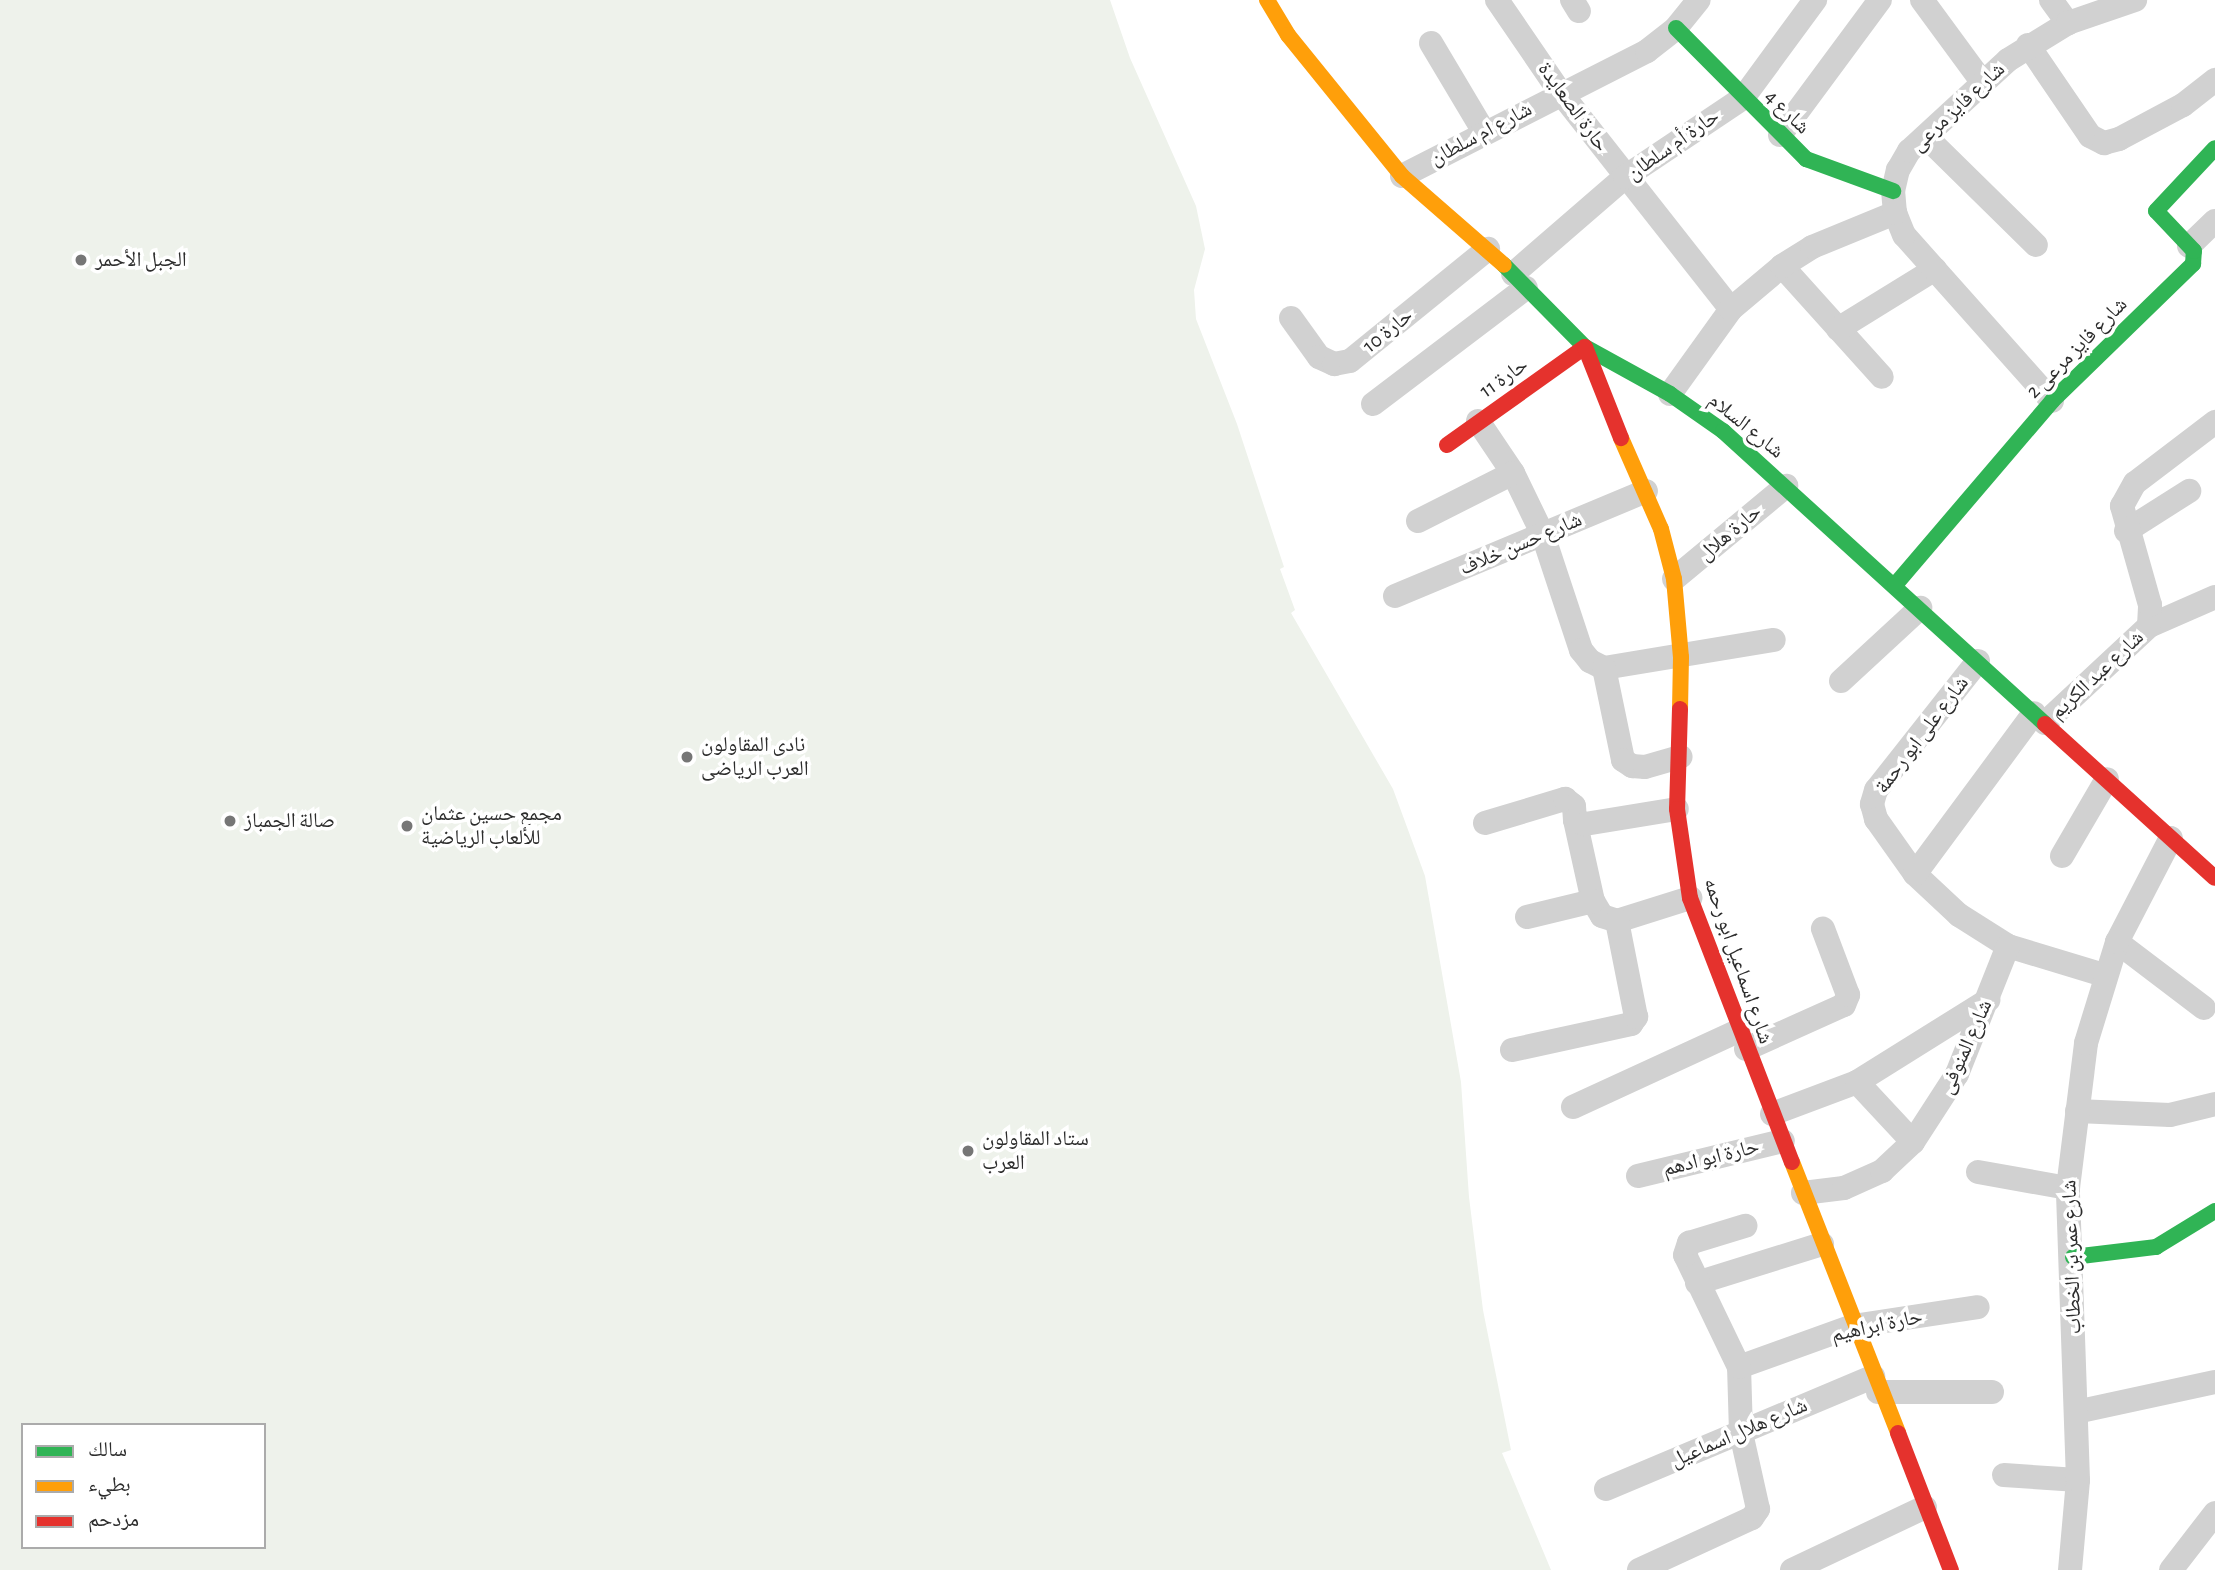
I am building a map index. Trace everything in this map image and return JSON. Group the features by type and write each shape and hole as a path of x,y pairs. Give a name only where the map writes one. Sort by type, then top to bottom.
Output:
{"street":[{"name":"شارع السلام","path":"1267,0 1288,35 1402,176 1488,248 1585,347 1670,394 1723,431 1786,485 2215,878"},
{"name":"حارة الصعايدة","path":"1497,0 1560,92 1731,309"},
{"name":"شارع ام سلطان","path":"1402,176 1560,92 1647,51 1676,28 1699,0"},
{"name":"حارة أم سلطان","path":"1373,404 1520,281 1625,177 1742,98 1815,0"},
{"path":"1780,135 1880,0"},
{"path":"1922,0 1983,83"},
{"path":"2052,0 2068,23"},
{"name":"شارع فايز مرعى","path":"1894,202 1898,170 1926,137 2028,45 2068,23 2134,0"},
{"name":"شارع 4","path":"1676,28 1780,135 1817,165 1894,202"},
{"path":"1431,43 1484,132"},
{"path":"2028,45 2090,136 2104,143 2119,139 2183,105 2215,80"},
{"path":"1926,137 2036,245"},
{"path":"2215,148 2156,211 2189,246 2215,221"},
{"path":"1670,394 1731,309 1782,266 1894,202 1905,234 2052,401"},
{"name":"شارع فايز مرعى 2","path":"1895,585 2052,401 2193,264 2194,251 2189,246"},
{"name":"حارة 10","path":"1291,318 1319,357 1334,365 1350,362 1488,248"},
{"path":"1782,266 1882,377"},
{"path":"1838,329 1936,269"},
{"name":"حارة 11","path":"1447,444 1585,347"},
{"name":"شارع اسماعيل ابو رحمه","path":"1585,347 1601,394 1646,491 1674,579 1681,657 1681,757 1677,809 1690,898 1742,1040 1925,1507 1944,1568"},
{"path":"1478,421 1513,473 1543,535 1581,650 1604,668 1623,760 1632,766 1645,766 1681,757"},
{"name":"شارع عبد الكريم","path":"1915,874 2040,718 2149,626 2150,605 2126,531 2122,506 2136,483 2215,422"},
{"path":"1418,522 1513,473"},
{"name":"حارة هلال","path":"1674,579 1786,485"},
{"name":"شارع حسن خلاف","path":"1395,596 1646,491"},
{"path":"2126,531 2189,491"},
{"path":"2149,626 2215,597"},
{"path":"1841,681 1920,608"},
{"path":"1604,668 1774,640"},
{"name":"شارع على ابو رحمة","path":"1978,661 1876,790 1872,804 1875,819 1915,874 1959,915 2008,946 2104,975"},
{"path":"2062,856 2107,779"},
{"path":"1485,823 1565,799 1574,806 1593,901 1602,916 1617,921 1690,898"},
{"path":"1575,820 1585,824 1677,809"},
{"name":"شارع عمر بن الخطاب","path":"2070,1570 2078,1480 2073,1257 2068,1188 2086,1043 2104,975 2117,942 2171,838"},
{"path":"1527,917 1593,901"},
{"path":"1512,1051 1631,1024 1636,1017 1617,921"},
{"path":"1573,1107 1742,1040 1844,1005 1848,995 1823,929"},
{"path":"2117,942 2204,1009"},
{"name":"شارع المنوفى","path":"1802,1193 1857,1182 1882,1171 1913,1142 1958,1074 2008,946"},
{"path":"1772,1114 1857,1082 1988,1000"},
{"path":"1857,1082 1913,1142"},
{"path":"2077,1111 2171,1115 2215,1104"},
{"name":"حارة ابو ادهم","path":"1638,1176 1783,1141"},
{"path":"1978,1172 2068,1188"},
{"path":"2073,1257 2156,1247 2213,1217"},
{"path":"1639,1570 1752,1518 1759,1499 1741,1433 1739,1367 1685,1255 1689,1242 1745,1226"},
{"path":"1697,1283 1822,1244"},
{"name":"حارة ابراهيم","path":"1739,1367 1853,1326 1978,1307"},
{"path":"2077,1412 2215,1382"},
{"path":"1876,1384 1992,1392"},
{"name":"شارع هلال اسماعيل","path":"1606,1489 1741,1433 1876,1384"},
{"path":"2004,1475 2078,1480"},
{"path":"1792,1570 1925,1507"},
{"path":"2171,1570 2215,1513"}],"shaded area":[{"name":"نادى المقاولون العرب الرياضى","path":"0,0 1110,0 1130,58 1196,206 1205,249 1194,290 1196,319 1237,424 1284,567 1280,569 1295,610 1291,613 1393,789 1425,876 1461,1082 1469,1197 1483,1310 1511,1450 1502,1453 1551,1570 0,1570"}],"traffic: fast":[{"path":"1676,28 1806,159 1893,191"},
{"path":"1895,585 2052,401 2193,264 2194,251 2156,211 2215,148"},
{"path":"1504,265 1585,347 1670,394 1723,431 2045,724"},
{"path":"2073,1257 2156,1247 2215,1211"}],"traffic: slow":[{"path":"1267,0 1288,35 1402,176 1504,265"},
{"path":"1621,438 1661,529 1674,579 1681,657 1680,709"},
{"path":"1792,1162 1898,1433"}],"traffic: jam":[{"path":"1447,445 1585,347 1621,438"},
{"path":"1680,709 1677,809 1690,898 1792,1162"},
{"path":"2045,724 2215,878"},
{"path":"1898,1433 1951,1570"}],"place":[{"name":"الجبل الأحمر","path":"81,260"},
{"name":"نادى المقاولون العرب الرياضى","path":"687,757"},
{"name":"صالة الجمباز","path":"230,821"},
{"name":"مجمع حسين عثمان للألعاب الرياضية","path":"407,826"},
{"name":"ستاد المقاولون العرب","path":"968,1151"}]}
